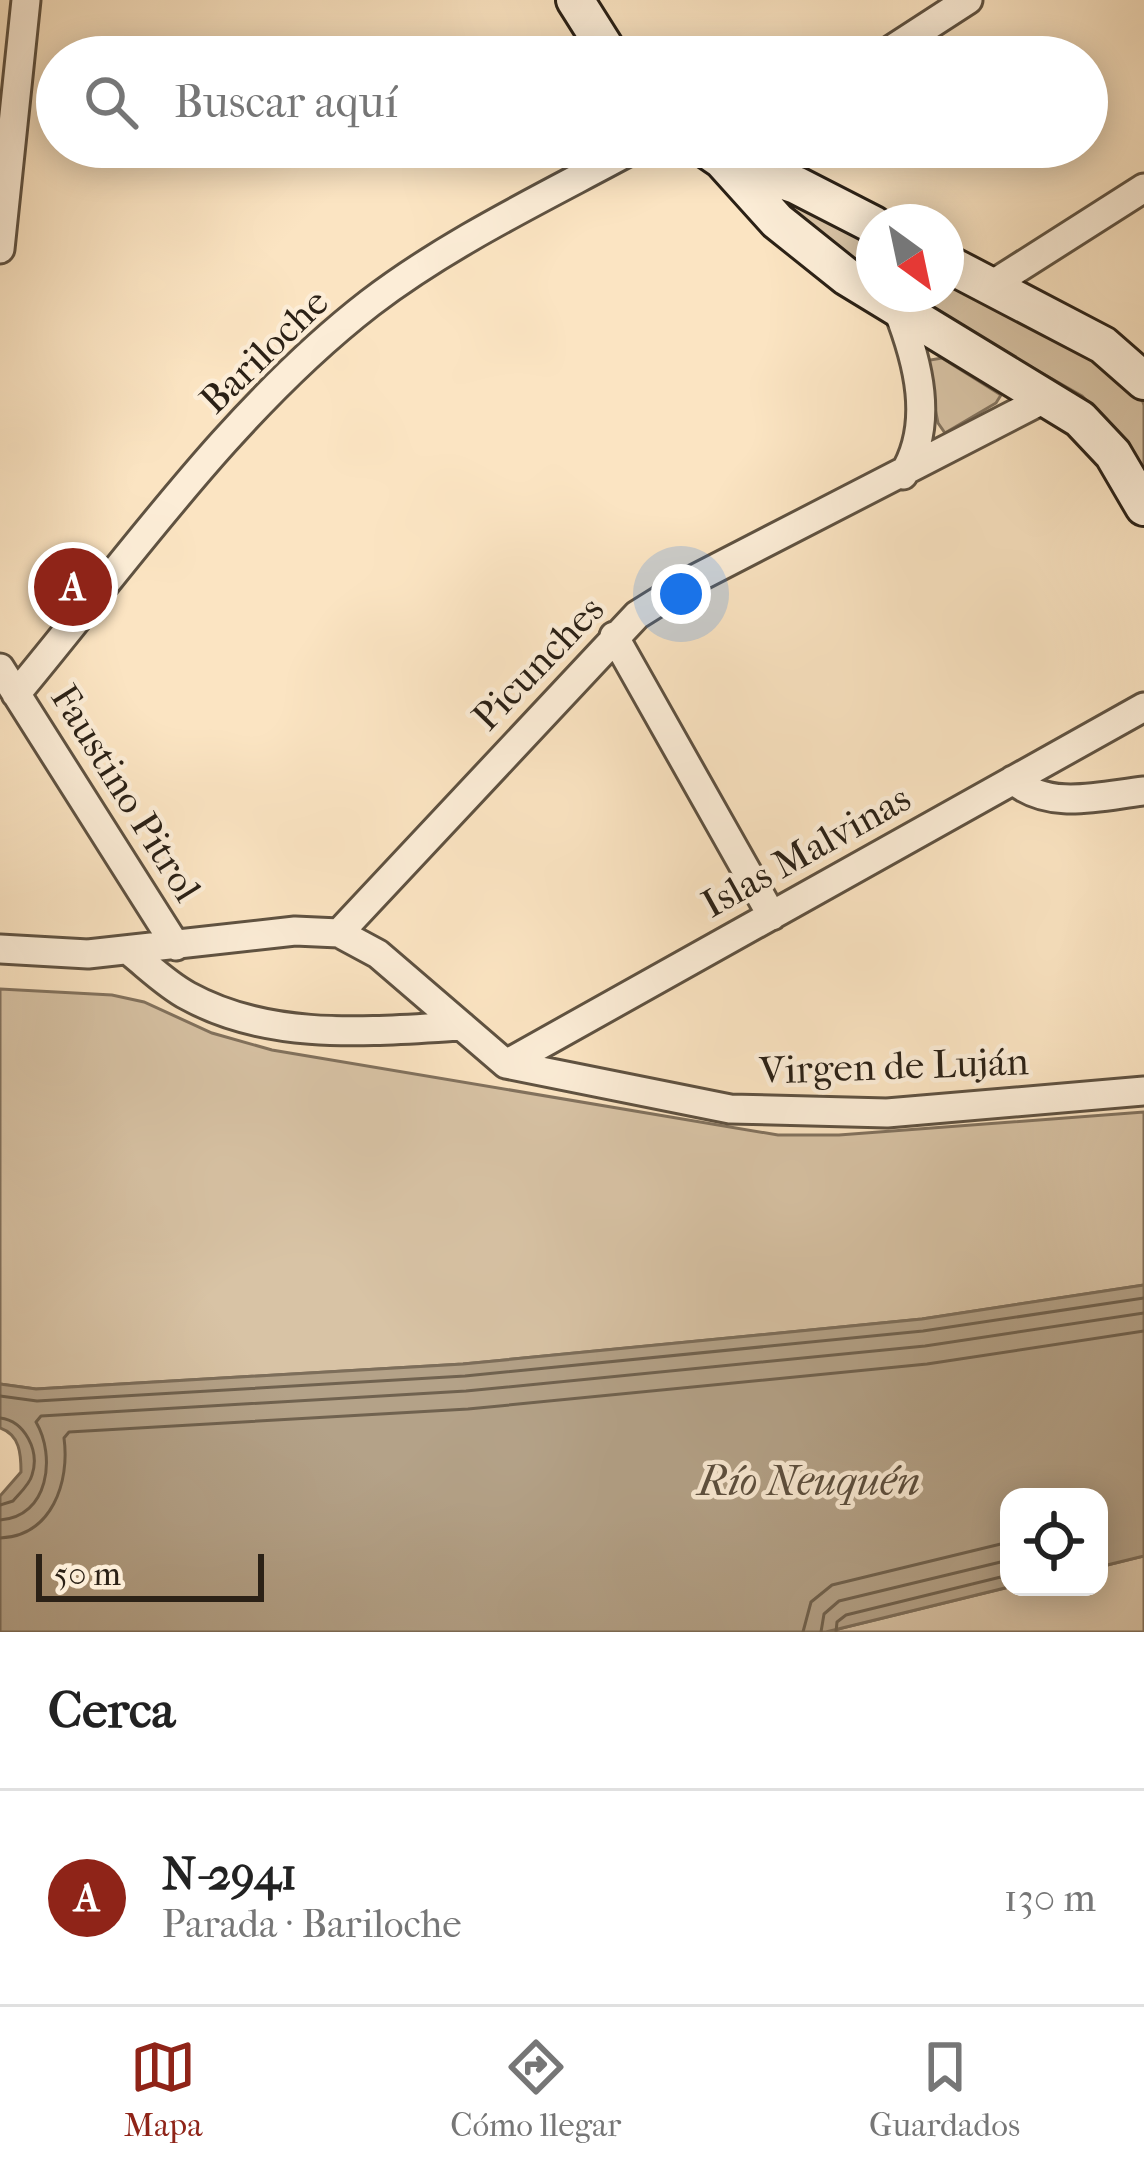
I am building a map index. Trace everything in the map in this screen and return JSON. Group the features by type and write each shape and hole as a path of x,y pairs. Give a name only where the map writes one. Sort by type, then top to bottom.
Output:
{"main road":[{"path":"575,0 598,36"},
{"path":"735,168 777,221 856,283"},
{"path":"759,168 856,216"},
{"path":"964,272 1103,345 1143,377"},
{"path":"904,312 1048,397 1099,435 1144,506"}],"street":[{"path":"0,249 26,0"},
{"path":"912,36 968,0"},
{"name":"Bariloche","path":"16,694 221,446 333,333 456,247 599,168"},
{"path":"990,286 1144,188"},
{"path":"898,312 923,421 918,448 903,475"},
{"name":"Picunches","path":"339,933 614,636 662,598 1048,397"},
{"path":"614,636 772,916"},
{"name":"Faustino Pitrol","path":"0,668 176,946 295,931 339,933"},
{"name":"Islas Malvinas","path":"506,1064 1144,706"},
{"path":"1013,780 1031,794 1052,799 1144,791"},
{"path":"339,933 378,954 506,1064"},
{"path":"0,949 88,954 176,946"},
{"path":"129,951 183,994 219,1011 290,1028 360,1031 462,1026"},
{"name":"Virgen de Luján","path":"506,1064 694,1104 771,1112 919,1112 1144,1091"}],"shaded area":[{"path":"755,186 856,236 856,263"},
{"path":"964,290 1056,335 1114,371 1134,388 1144,405 1144,481 1107,421 1082,396 935,312 964,312"},
{"path":"942,358 1001,395 996,403 945,433 938,423 927,368 930,360"},
{"path":"0,989 112,995 144,1002 212,1033 272,1050 778,1135 839,1135 1144,1112 1144,1285 922,1319 463,1364 36,1389 0,1384"},
{"path":"1144,1556 1144,1632 826,1632 1000,1589 1000,1596 1108,1596 1108,1565"}],"water":[{"name":"Río Neuquén","path":"1144,1285 1144,1556 1108,1565 1108,1488 1000,1488 1000,1589 826,1632 0,1632 0,1496 21,1472 15,1440 0,1428 0,1384 36,1389 463,1364 922,1319"}],"place":[{"name":"N-2941","path":"73,587"}]}
